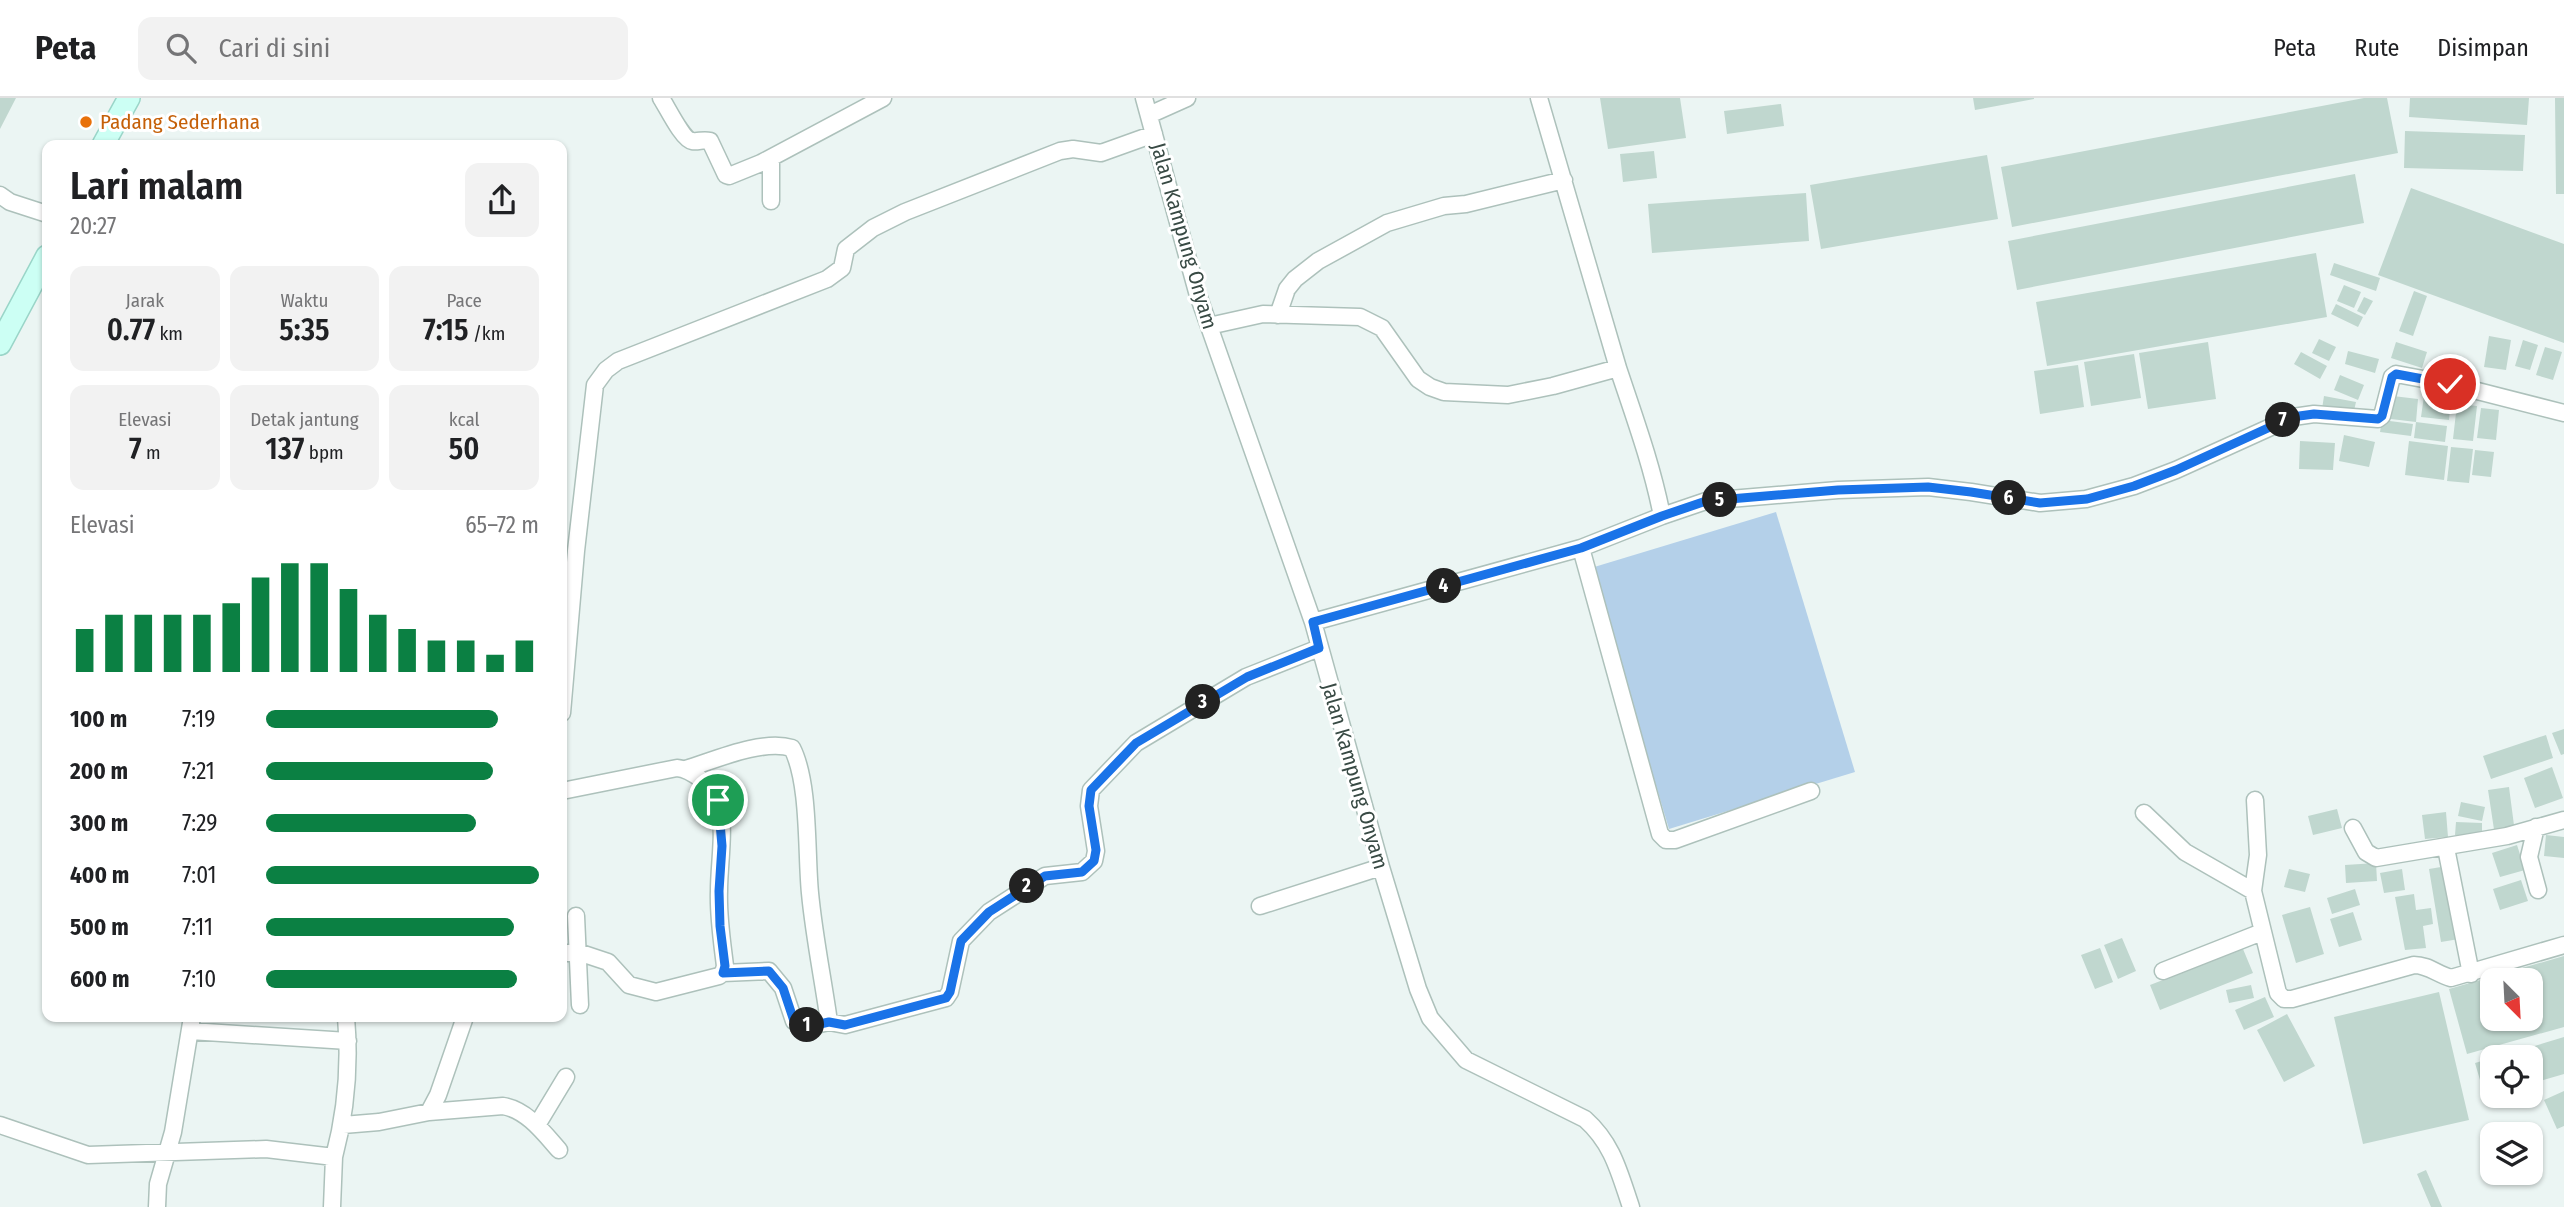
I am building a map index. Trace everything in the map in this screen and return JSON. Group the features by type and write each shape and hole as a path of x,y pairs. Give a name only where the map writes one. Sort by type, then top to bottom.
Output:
{"main road":[{"path":"106,140 129,98"},
{"path":"0,344 42,265"}],"street":[{"path":"661,98 685,137 694,142 705,139 710,141 727,176 771,158 883,98"},
{"name":"Jalan Kampung Onyam","path":"1144,98 1209,326 1313,622 1381,867 1418,989 1430,1018 1466,1060 1585,1119 1601,1134 1615,1159 1631,1207"},
{"path":"1149,115 1187,98"},
{"path":"1539,98 1618,368 1654,475 1662,516"},
{"path":"567,655 595,385 606,370 618,361 827,279 842,268 846,249 860,237 905,212 1060,151 1073,149 1101,153 1154,134"},
{"path":"771,158 772,201"},
{"path":"1278,315 1287,289 1295,279 1329,254 1387,223 1444,206 1466,204 1564,180"},
{"path":"0,195 10,202 42,213"},
{"path":"1209,326 1263,314 1360,317 1382,328 1418,379 1444,392 1508,395 1618,368"},
{"path":"1313,622 1581,548 1706,501 1838,490 1928,487 2040,503 2087,499 2134,486 2176,470 2292,417 2314,414 2378,419 2382,416 2392,377 2396,374 2450,384 2564,413"},
{"path":"1581,548 1660,834 1666,840 1675,840 1811,791"},
{"path":"567,953 579,952 608,962 629,985 656,992 723,973 769,971 783,988 794,1021 811,1026 829,1022 845,1025 946,998 950,992 961,941 989,912 1045,876 1082,872 1094,861 1096,850 1089,806 1091,790 1136,743 1247,677 1319,648"},
{"path":"567,790 677,768 686,769 742,751 782,745 792,748 797,758 804,799 810,895 829,1022"},
{"path":"686,769 713,790 718,800 722,846 719,891 725,966 723,973"},
{"path":"2255,800 2258,855 2253,891 2278,993 2284,999 2413,965 2425,965 2437,974 2451,978 2564,945"},
{"path":"2144,813 2185,852 2253,891"},
{"path":"2353,828 2366,852 2376,859 2507,836 2564,820"},
{"path":"2536,827 2529,857 2538,890"},
{"path":"2446,848 2471,974"},
{"path":"1259,906 1381,867"},
{"path":"576,916 580,1005"},
{"path":"2163,971 2262,932"},
{"path":"332,1207 334,1157 343,1125 348,1041 346,1022"},
{"path":"429,1112 438,1095 463,1022"},
{"path":"157,1207 159,1184 169,1153 191,1024 348,1041"},
{"path":"537,1125 566,1077"},
{"path":"343,1125 379,1122 429,1112 513,1108 537,1125 559,1150"},
{"path":"0,1125 88,1155 266,1149 334,1157"}],"shaded area":[{"path":"1776,512 1855,772 1669,829 1591,568"}],"building":[{"path":"0,98 16,98 0,129"},
{"path":"1600,98 1680,98 1686,138 1608,149"},
{"path":"1973,98 2034,98 2034,99 1975,110"},
{"path":"2364,98 2387,98 2398,153 2012,227 2001,167"},
{"path":"2410,98 2529,98 2527,125 2409,117"},
{"path":"2555,98 2564,98 2564,194 2556,194"},
{"path":"1781,104 1784,126 1727,134 1724,111"},
{"path":"2405,131 2525,135 2523,171 2404,168"},
{"path":"1654,151 1657,178 1623,182 1620,154"},
{"path":"1987,155 1998,219 1821,249 1810,185"},
{"path":"2355,174 2364,223 2017,290 2008,241"},
{"path":"2411,188 2564,244 2564,343 2378,275"},
{"path":"1806,193 1809,241 1652,253 1648,204"},
{"path":"2316,253 2327,317 2047,366 2036,302"},
{"path":"2334,263 2380,278 2376,291 2330,275"},
{"path":"2344,285 2361,292 2354,308 2337,301"},
{"path":"2414,291 2427,296 2413,336 2399,331"},
{"path":"2364,297 2373,301 2365,315 2357,311"},
{"path":"2336,304 2363,317 2358,327 2331,314"},
{"path":"2489,336 2511,340 2506,370 2484,367"},
{"path":"2319,339 2336,347 2329,361 2312,353"},
{"path":"2523,340 2538,345 2530,370 2515,366"},
{"path":"2208,342 2216,399 2148,409 2139,353"},
{"path":"2396,342 2427,352 2422,368 2391,358"},
{"path":"2545,347 2562,352 2553,380 2536,375"},
{"path":"2348,351 2379,359 2375,373 2345,364"},
{"path":"2301,352 2327,366 2320,379 2294,364"},
{"path":"2134,354 2141,398 2091,406 2084,362"},
{"path":"2078,365 2084,407 2040,414 2034,371"},
{"path":"2340,375 2364,385 2358,400 2334,390"},
{"path":"2324,396 2356,402 2353,415 2322,409"},
{"path":"2393,396 2418,399 2416,422 2391,419"},
{"path":"2424,396 2451,399 2449,420 2421,417"},
{"path":"2457,404 2477,406 2473,441 2453,439"},
{"path":"2481,408 2499,410 2496,440 2477,438"},
{"path":"2382,420 2413,424 2411,436 2380,432"},
{"path":"2416,422 2447,426 2445,442 2414,438"},
{"path":"2344,435 2375,442 2369,467 2339,461"},
{"path":"2300,441 2335,443 2333,470 2299,469"},
{"path":"2409,441 2448,446 2444,480 2405,475"},
{"path":"2451,447 2473,449 2469,483 2447,481"},
{"path":"2475,450 2494,452 2491,477 2472,475"},
{"path":"2564,729 2564,754 2561,755 2552,733"},
{"path":"2546,735 2553,758 2491,779 2483,756"},
{"path":"2552,767 2563,798 2535,808 2524,778"},
{"path":"2509,787 2515,833 2495,836 2488,790"},
{"path":"2461,802 2485,807 2482,821 2458,816"},
{"path":"2337,809 2342,828 2313,835 2308,816"},
{"path":"2446,812 2448,837 2425,839 2422,815"},
{"path":"2456,822 2482,823 2482,836 2455,835"},
{"path":"2546,835 2564,837 2564,858 2544,856"},
{"path":"2517,845 2525,870 2500,877 2492,853"},
{"path":"2376,863 2377,881 2346,883 2345,865"},
{"path":"2447,866 2459,939 2441,942 2429,869"},
{"path":"2289,869 2310,874 2305,892 2284,887"},
{"path":"2402,869 2405,890 2384,893 2380,873"},
{"path":"2521,880 2528,901 2500,910 2493,889"},
{"path":"2355,889 2360,905 2332,914 2327,898"},
{"path":"2414,894 2416,910 2431,908 2433,924 2423,926 2426,948 2405,950 2395,897"},
{"path":"2310,907 2324,954 2296,963 2282,915"},
{"path":"2353,912 2362,940 2339,947 2330,919"},
{"path":"2122,938 2136,971 2118,979 2104,945"},
{"path":"2100,948 2113,982 2095,989 2081,955"},
{"path":"2243,949 2253,973 2160,1010 2150,985"},
{"path":"2564,956 2564,1027 2499,1045 2480,1045 2480,1050 2467,1054 2449,989 2480,980 2480,1031 2543,1031 2543,968 2522,968"},
{"path":"2251,985 2254,998 2229,1003 2226,990"},
{"path":"2439,992 2469,1120 2363,1144 2334,1017"},
{"path":"2265,997 2274,1017 2244,1030 2235,1010"},
{"path":"2287,1014 2315,1066 2284,1082 2257,1030"},
{"path":"2564,1037 2564,1074 2543,1080 2543,1045 2538,1045"},
{"path":"2480,1062 2480,1080 2475,1063"},
{"path":"2564,1091 2564,1126 2557,1129 2544,1100"},
{"path":"2426,1170 2442,1207 2431,1207 2417,1174"}],"place":[{"name":"Padang Sederhana","path":"86,122"}],"route":[{"path":"718,800 722,846 719,891 725,966 723,973 769,971 783,988 794,1021 811,1026 829,1022 845,1025 946,998 956,971 961,941 989,912 1045,876 1082,872 1094,861 1096,850 1089,806 1091,790 1136,743 1247,677 1319,648 1313,622 1581,548 1706,501 1838,490 1928,487 2040,503 2087,499 2134,486 2176,470 2292,417 2314,414 2378,419 2382,416 2392,377 2396,374 2450,384"}]}
